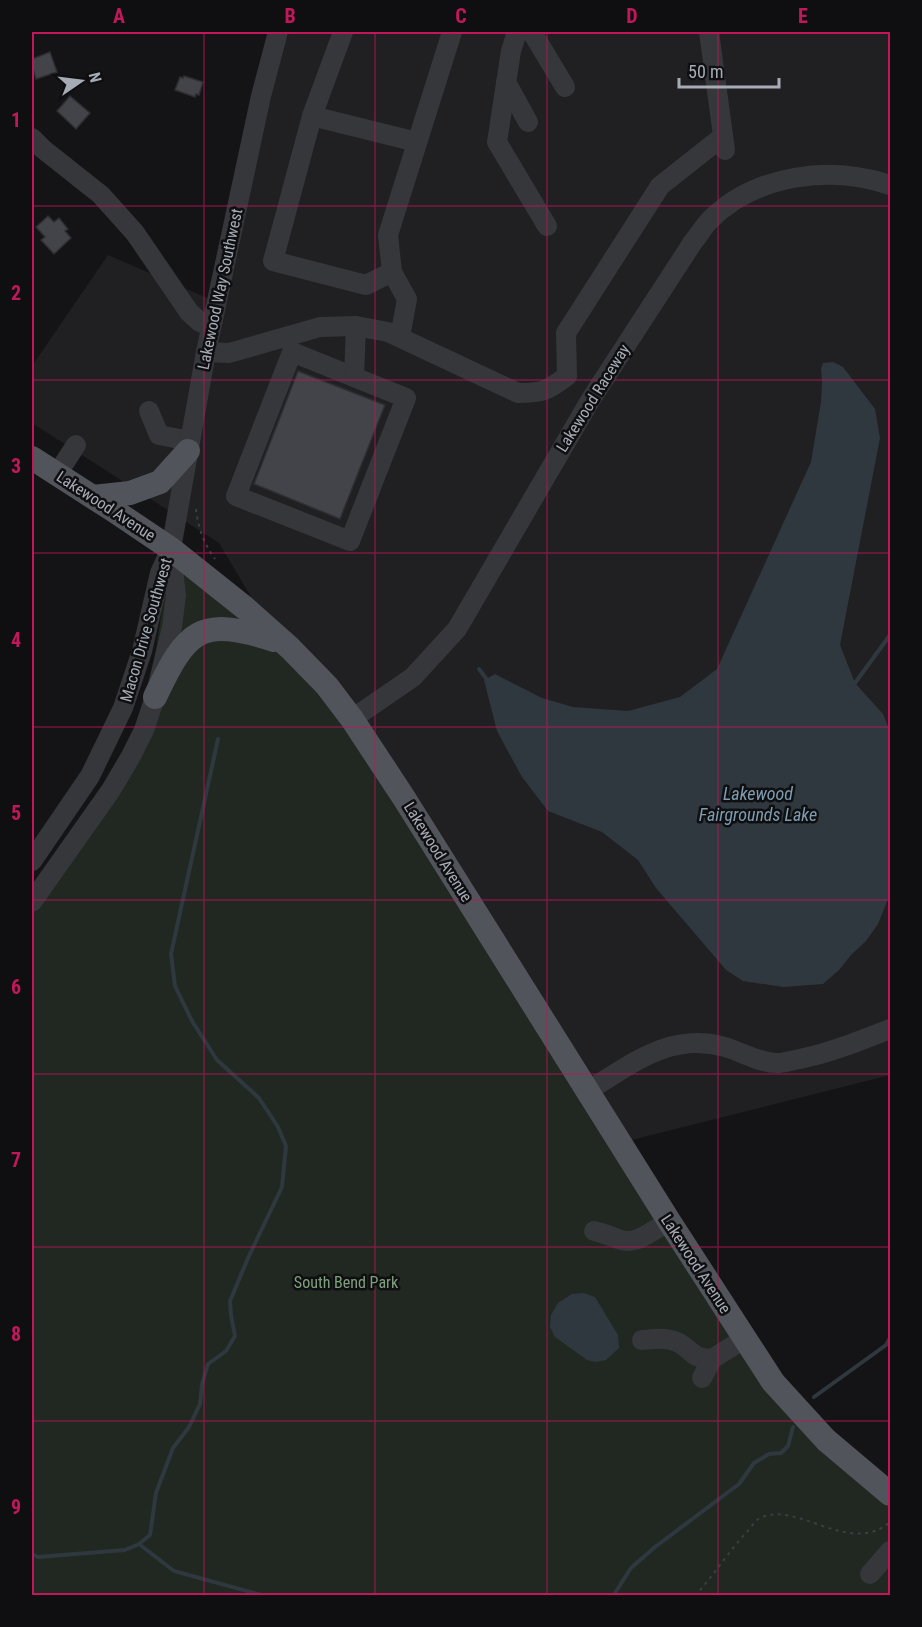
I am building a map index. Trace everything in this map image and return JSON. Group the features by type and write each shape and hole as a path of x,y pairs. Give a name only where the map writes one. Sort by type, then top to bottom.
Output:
{"main road":[{"path":"93,497 130,493 160,482 189,446"},
{"name":"Lakewood Avenue","path":"32,458 171,549 245,608 327,686 352,719 404,798 669,1221 773,1382 826,1440 891,1494"},
{"path":"155,697 178,652 191,638 202,632 216,628 232,628 283,642"}],"street":[{"name":"Lakewood Way Southwest","path":"171,549 211,327 261,96 278,32"},
{"path":"343,32 312,116 273,261 366,285 392,272"},
{"path":"400,337 407,299 392,272 388,235 452,32"},
{"path":"517,32 511,51 497,142 547,226"},
{"path":"532,32 565,87"},
{"path":"206,352 229,353 320,327 356,326 388,332 518,393 538,393 555,385 567,376 566,333 660,186 723,143 710,32"},
{"path":"506,82 528,122"},
{"path":"312,116 417,142"},
{"path":"32,138 100,195 135,233 189,312 200,322 211,327"},
{"name":"Lakewood Raceway","path":"352,719 413,677 456,629 591,399 709,221 731,203 757,189 782,180 829,174 855,176 891,185"},
{"path":"354,377 356,326"},
{"path":"292,352 354,377 406,398 350,541 236,496 292,352"},
{"path":"149,411 159,435 189,446"},
{"path":"57,474 76,445"},
{"name":"Macon Drive Southwest","path":"32,902 111,789 144,730 155,697 172,627 176,596 171,549"},
{"name":"Macon Drive Southwest","path":"33,854 90,776 123,708 142,651 160,573 171,549"},
{"path":"587,1091 651,1053 673,1044 702,1042 776,1063 806,1058 844,1047 891,1029"},
{"path":"594,1230 623,1241 636,1240 669,1221"},
{"path":"642,1340 666,1339 680,1343 690,1353 703,1359 712,1359"},
{"path":"702,1378 712,1359 744,1339"},
{"path":"870,1574 891,1551"}],"path":[{"path":"695,1596 729,1552 757,1521 767,1516 776,1514 793,1517 853,1534 870,1533 891,1522"}],"shaded area":[{"path":"290,32 890,32 890,1075 612,1145 279,644 219,543 32,423 32,366 108,255 212,300 256,95"}],"green space":[{"name":"South Bend Park","path":"171,549 352,719 826,1440 890,1496 890,1595 32,1595 32,899 144,730"}],"water":[{"name":"Lakewood Fairgrounds Lake","path":"833,362 843,367 875,409 880,438 840,645 855,683 883,714 890,731 890,894 878,924 866,941 823,984 783,987 743,981 726,970 656,888 638,860 602,832 548,811 522,777 497,731 484,680 495,674 542,698 573,707 628,711 680,697 717,669 811,462 821,402 821,369 823,363"},
{"path":"584,1293 595,1297 618,1335 619,1348 606,1360 596,1362 587,1360 555,1337 550,1327 551,1315 558,1303 572,1294"}],"building":[{"path":"50,52 57,72 36,79 32,59"},
{"path":"184,76 203,82 199,95 196,94 195,97 175,90 180,77"},
{"path":"70,96 90,113 76,129 57,111"},
{"path":"48,216 54,222 59,218 68,229 65,231 71,238 54,254 41,240 45,237 36,227"},
{"path":"298,371 385,405 340,519 254,484"}],"waterway":[{"path":"852,684 890,635"},
{"path":"479,669 488,681"},
{"path":"32,1554 38,1557 125,1550 139,1544 150,1535 156,1493 173,1448 189,1427 200,1404 202,1384 208,1364 226,1351 235,1336 230,1301 282,1187 286,1146 278,1127 259,1098 217,1060 192,1021 175,986 171,954 218,739"},
{"path":"814,1397 886,1345 890,1338"},
{"path":"613,1596 631,1568 655,1547 739,1484 754,1463 769,1454 781,1453 788,1446 793,1427"},
{"path":"139,1544 174,1571 265,1596"}]}
